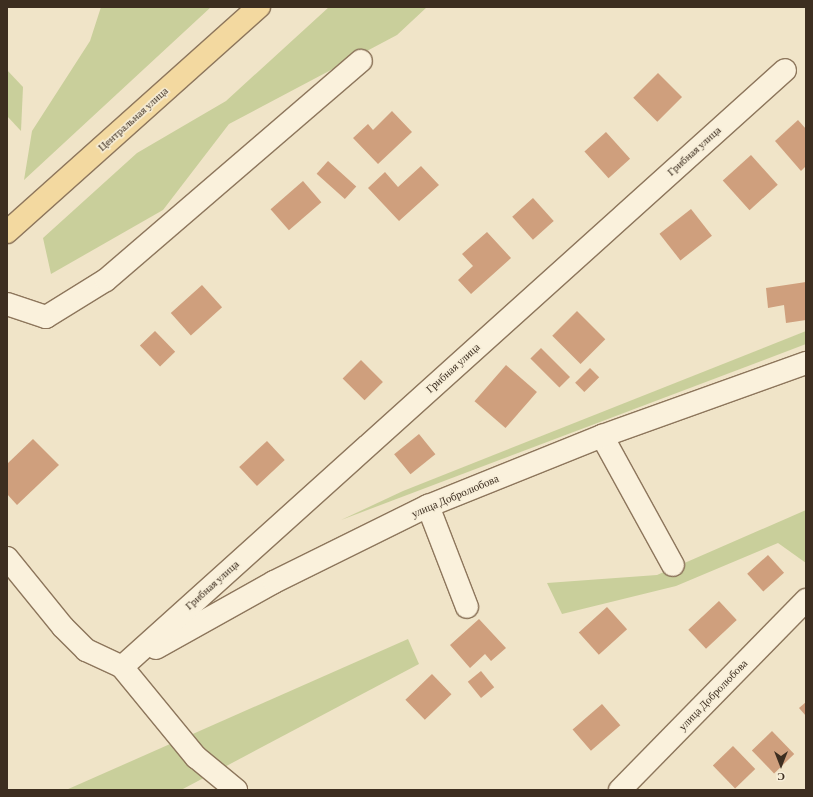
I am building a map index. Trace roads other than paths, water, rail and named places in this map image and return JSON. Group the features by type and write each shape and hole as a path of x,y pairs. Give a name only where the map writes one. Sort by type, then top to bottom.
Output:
{"main road":[{"name":"Центральная улица","path":"7,232 259,7"}],"street":[{"path":"7,304 46,317 106,280 361,61"},
{"name":"Грибная улица","path":"122,667 785,70"},
{"name":"улица Добролюбова","path":"122,667 274,582 428,506 602,436 806,363"},
{"path":"602,436 673,565"},
{"path":"428,506 467,607"},
{"path":"7,558 86,650 122,667 196,757 236,790"},
{"name":"улица Добролюбова","path":"620,790 806,600"}]}
